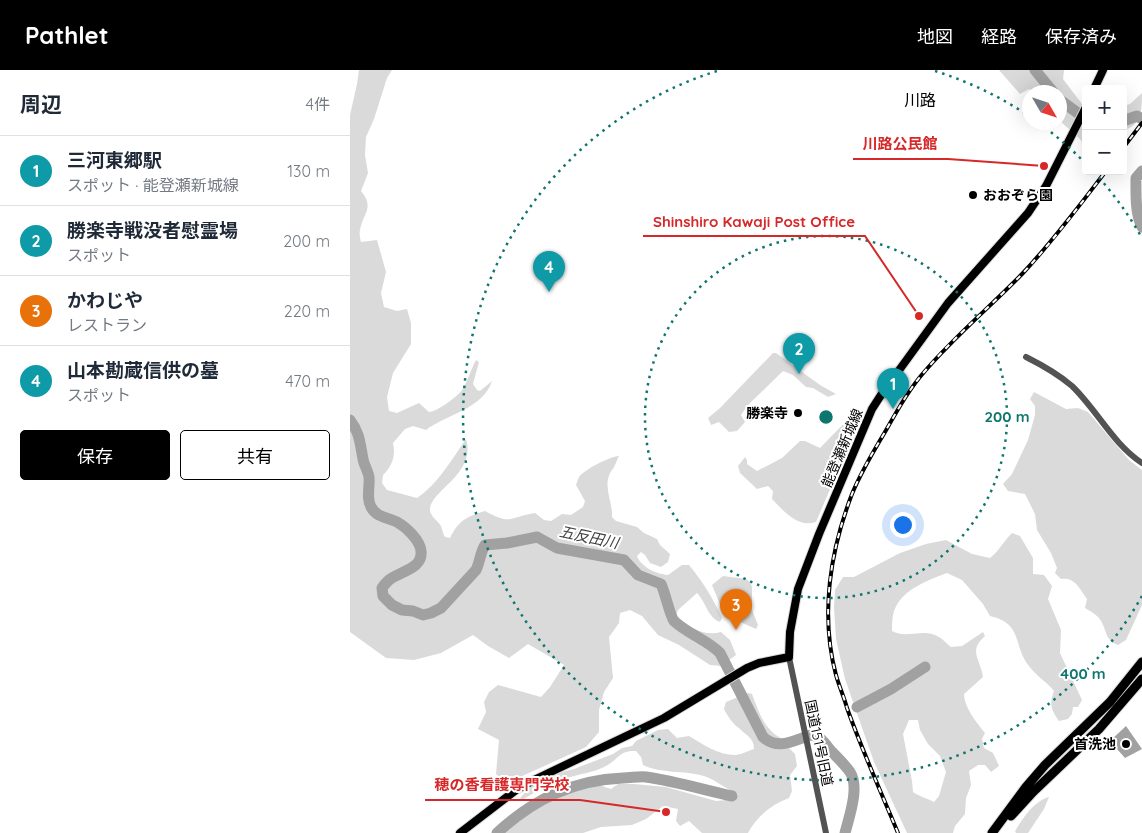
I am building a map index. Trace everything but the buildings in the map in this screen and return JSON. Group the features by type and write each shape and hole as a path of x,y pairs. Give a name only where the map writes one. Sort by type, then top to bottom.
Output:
{"highway":[{"path":"992,833 1026,787 1055,755 1110,702 1142,662"},
{"path":"998,833 1016,809 1099,729 1142,679"}],"main road":[{"path":"1096,85 1104,70"},
{"name":"能登瀬新城線","path":"789,657 790,632 798,589 872,409 948,303 1028,213 1046,186 1082,115"},
{"path":"460,833 509,795 530,782 664,718 738,672 759,663 789,657"}],"street":[{"path":"1026,357 1059,376 1073,387 1121,444 1142,463"},
{"name":"国道151号旧道","path":"789,657 826,833"}],"shaded area":[{"path":"359,70 392,70 387,78 374,119 366,137 365,155 368,173 361,191 368,206 361,224 360,233 361,242 377,240 386,272 381,293 384,307 397,311 407,309 411,323 411,344 393,373 387,397 389,411 397,413 419,403 429,412 442,407 460,393 476,360 479,362 473,384 477,390 480,391 492,381 481,398 464,410 434,424 426,430 413,426 405,429 393,443 392,461 383,475 382,483 387,490 417,498 432,486 466,439 468,451 465,462 459,472 437,496 430,510 441,526 445,537 450,538 460,523 473,515 485,511 506,519 535,513 544,520 551,521 562,514 571,515 583,507 585,501 576,485 579,477 586,470 619,456 608,479 612,517 616,521 637,527 644,533 657,539 660,545 670,554 668,562 661,567 650,563 641,552 637,556 639,560 650,569 668,575 682,565 689,565 707,590 722,618 720,622 713,617 697,593 678,610 676,615 696,630 709,633 721,632 730,640 736,655 721,666 710,665 679,645 658,635 642,616 630,610 620,613 619,623 609,637 613,678 604,692 599,710 599,732 586,747 507,783 496,774 499,740 478,729 486,712 484,702 489,692 498,685 541,697 564,665 528,644 509,658 473,635 441,653 414,660 386,658 350,632 350,115"},
{"path":"999,70 1064,70 1063,79 1082,104 1082,142 1067,127 1067,85 1022,85 1022,93 1020,94"},
{"path":"1142,93 1140,116 1134,125 1127,129 1127,105"},
{"path":"773,353 776,353 820,385 836,394 828,397 813,388 806,387 793,375 783,371 747,406 741,415 745,422 737,431 729,432 719,422 711,425 708,418"},
{"path":"1034,392 1066,409 1078,408 1088,412 1129,460 1142,470 1142,605 1126,640 1118,645 1108,638 1100,619 1085,608 1087,599 1076,584 1070,580 1061,579 1055,573 1057,568 1051,553 1037,530 1035,514 1025,494 1008,491 1003,484 1012,474 1028,440 1035,415 1035,406 1030,399"},
{"path":"858,409 862,411 860,419 816,522 803,523 797,521 772,499 773,491 768,486 757,489 740,473 738,466 745,457 747,464 757,471 782,458 800,441 805,441 820,448"},
{"path":"1012,533 1020,536 1033,558 1033,574 1044,575 1052,586 1048,599 1061,630 1060,653 1082,700 1078,707 1073,707 1072,714 1068,719 1059,721 1052,707 1054,691 1029,666 1013,630 1008,624 990,616 983,604 962,580 947,573 922,583 907,593 896,607 892,631 903,634 929,633 939,637 951,647 962,646 983,632 985,636 977,646 976,655 983,677 964,694 966,704 985,733 982,739 984,748 993,753 999,766 991,772 985,765 978,765 969,771 971,785 966,798 965,814 955,826 953,833 907,833 874,762 845,679 836,639 835,590 843,577 854,577 900,553 926,544 946,540 972,554 990,558","holes":["909,720 918,720 920,730 928,744 940,756 946,772 939,796 934,802 913,792 903,734"]},
{"path":"723,576 746,579 750,582 752,587 752,610 758,625 756,629 724,614 712,585"},
{"path":"748,693 752,694 760,715 768,727 778,737 785,740 787,746 795,754 797,766 790,775 792,791 789,798 765,812 748,833 702,833 689,821 680,826 676,821 678,809 663,806 646,819 632,825 601,827 583,833 501,833 529,812 556,797 583,787 599,785 611,789 618,784 634,784 666,787 716,801 736,799 738,794 704,776 657,770 643,765 641,757 636,751 626,752 599,769 561,780 522,800 520,798 530,787 550,775 574,769 613,754 622,748 632,746 636,741 658,730 668,729 677,738 689,736 710,748 729,755 754,749 754,745 748,736 733,723 724,709 726,702"},
{"name":"首洗池","path":"1126,726 1142,749 1125,758 1110,741"},
{"path":"1049,797 1044,809 1028,833 1016,833 1015,831 1029,811 1038,802"}],"waterway":[{"path":"1035,70 1047,85"},
{"path":"1067,105 1082,116"},
{"path":"1127,120 1137,116 1142,119"},
{"path":"1142,171 1136,178 1137,210 1142,227"},
{"name":"五反田川","path":"350,420 358,434 368,475 369,500 373,511 404,527 415,538 421,551 421,557 415,566 389,580 382,588 383,596 392,605 402,610 413,611 423,615 441,608 476,570 485,545 537,537 557,548 624,560 638,575 661,584 674,621 720,653 763,737 780,744 811,735 818,737 848,769 853,778 854,794 845,833"},
{"path":"857,707 891,689 925,667"},
{"path":"497,833 525,810 540,801 571,787 605,780 646,777 732,796"}],"railway":[{"path":"1127,143 1142,123"},
{"path":"898,833 853,724 837,679 831,652 828,606 830,583 833,560 844,516 867,462 919,378 948,346 1034,261 1103,175"}],"place":[{"name":"川路公民館","path":"1044,166"},
{"name":"おおぞら園","path":"973,195"},
{"name":"山本勘蔵信供の墓","path":"549,292"},
{"name":"Shinshiro Kawaji Post Office","path":"919,316"},
{"name":"勝楽寺戦没者慰霊場","path":"799,374"},
{"name":"三河東郷駅","path":"893,409"},
{"name":"勝楽寺","path":"798,413"},
{"name":"かわじや","path":"736,630"},
{"name":"首洗池","path":"1126,744"},
{"name":"穂の香看護専門学校","path":"666,812"}],"district":[{"name":"川路","path":"920,100"}]}
